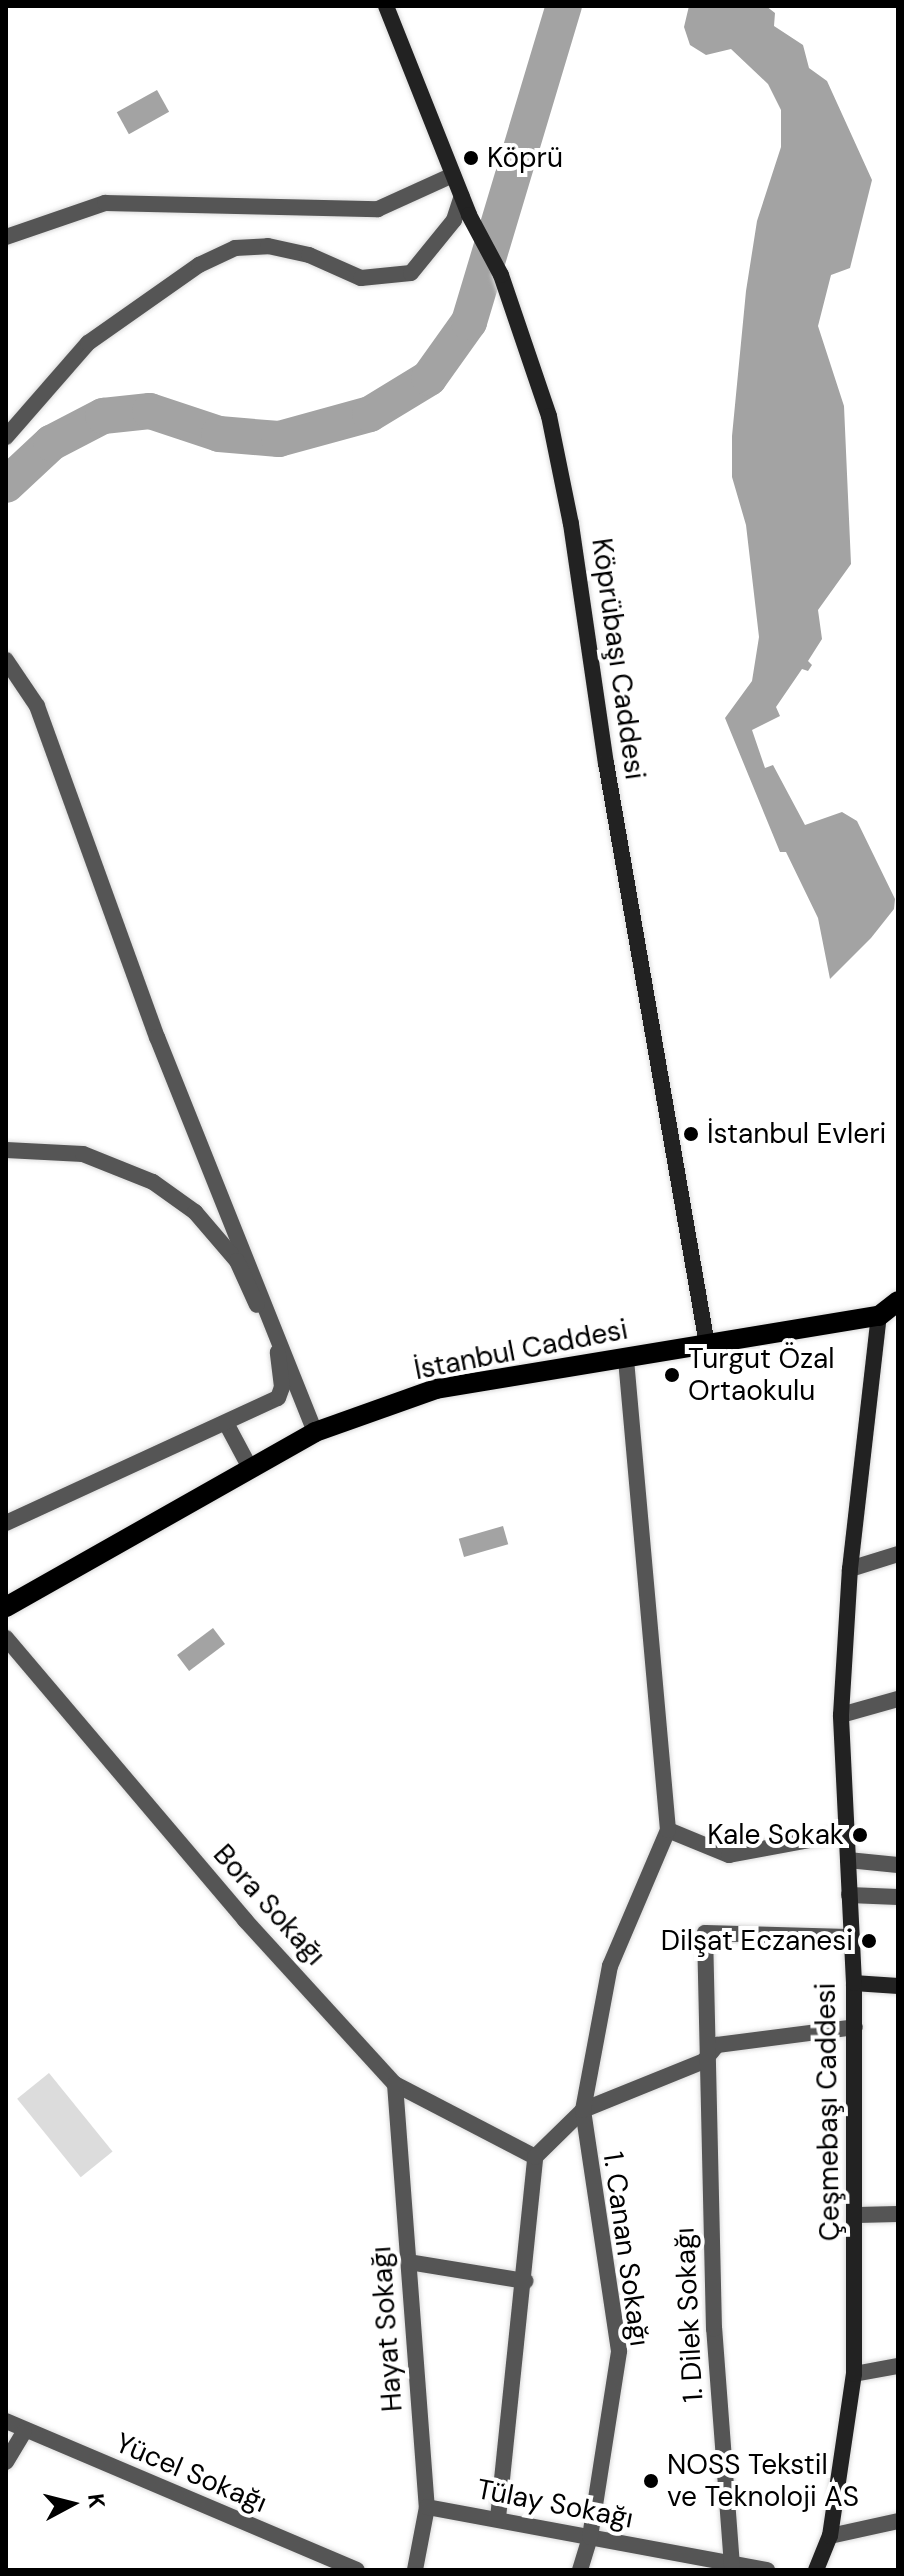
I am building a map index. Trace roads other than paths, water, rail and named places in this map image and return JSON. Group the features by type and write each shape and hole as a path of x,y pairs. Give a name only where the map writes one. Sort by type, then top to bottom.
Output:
{"main road":[{"name":"İstanbul Caddesi","path":"6,1607 315,1432 436,1389 879,1316 898,1301"}],"street":[{"name":"Köprübaşı Caddesi","path":"386,6 469,215 501,275 549,416 571,524 606,763 707,1345"},
{"path":"6,237 105,203 378,209 453,175"},
{"path":"6,437 88,343 199,265 235,248 268,246 309,255 361,278 411,273 454,220 462,196"},
{"path":"6,660 37,706 157,1037 315,1432"},
{"path":"6,1150 83,1154 153,1182 195,1212 237,1261 280,1358 282,1387 278,1398 6,1523"},
{"name":"Çeşmebaşı Caddesi","path":"816,2570 830,2536 854,2374 857,2215 855,2027 841,1715 850,1569 879,1316"},
{"path":"626,1358 668,1830 729,1855 848,1833"},
{"path":"226,1423 250,1468"},
{"path":"850,1569 898,1554"},
{"name":"Bora Sokağı","path":"6,1638 245,1920 395,2084 535,2157"},
{"path":"841,1715 898,1699"},
{"name":"1. Canan Sokağı","path":"580,2570 590,2537 619,2351 583,2110 610,1966 668,1830"},
{"path":"848,1860 898,1865"},
{"path":"849,1895 898,1897"},
{"name":"1. Dilek Sokağı","path":"732,2566 714,2329 704,2061 705,1933 849,1937"},
{"path":"854,1983 898,1986"},
{"path":"498,2518 525,2281 535,2157 583,2110 704,2061 717,2045 855,2027"},
{"name":"Hayat Sokağı","path":"395,2084 427,2507 415,2570"},
{"path":"857,2215 898,2214"},
{"path":"408,2262 525,2281"},
{"path":"854,2374 898,2366"},
{"name":"Yücel Sokağı","path":"6,2421 24,2432 357,2570"},
{"path":"6,2462 24,2432"},
{"name":"Tülay Sokağı","path":"427,2507 498,2518 732,2566 767,2570"},
{"path":"830,2536 898,2521"}],"waterway":[{"path":"6,485 51,443 103,416 150,411 219,434 279,439 370,414 429,378 469,322 564,6"}],"place":[{"name":"Köprü","path":"471,158"},
{"name":"İstanbul Evleri","path":"691,1134"},
{"name":"Turgut Özal Ortaokulu","path":"672,1375"},
{"name":"Kale Sokak","path":"860,1835"},
{"name":"Dilşat Eczanesi","path":"869,1941"},
{"name":"NOSS Tekstil ve Teknoloji AS","path":"651,2481"}]}
